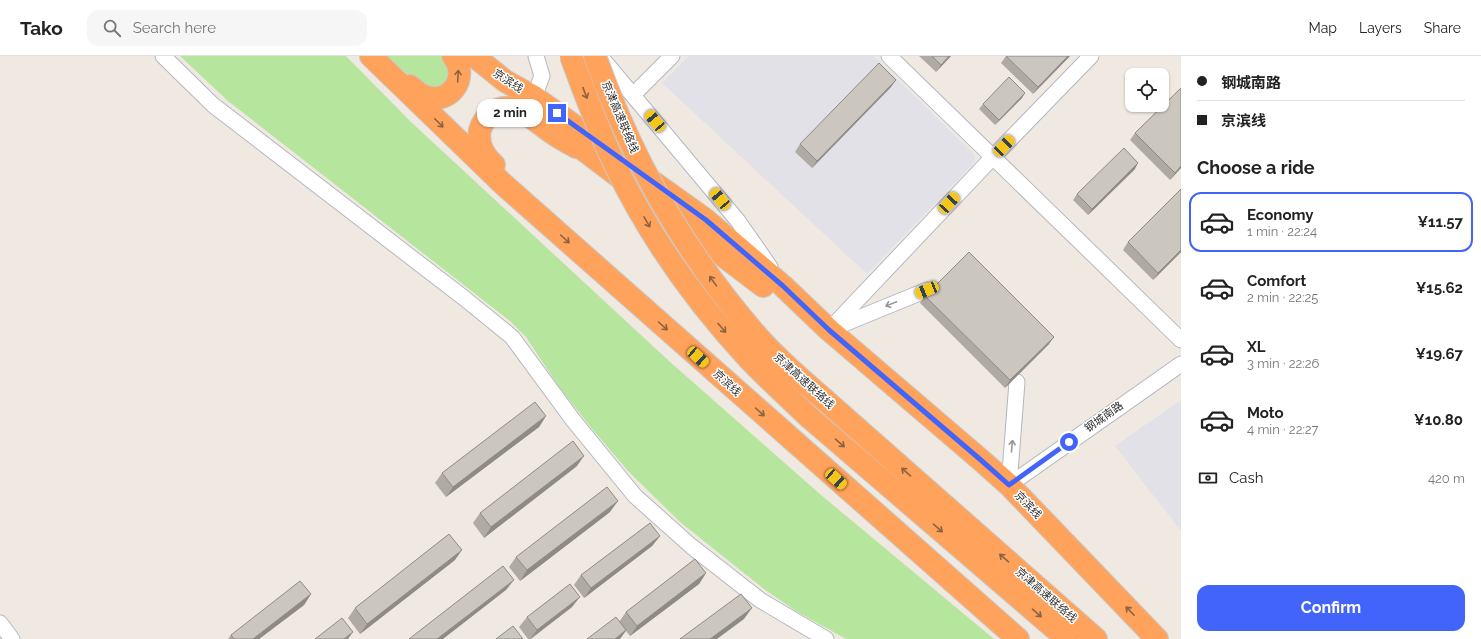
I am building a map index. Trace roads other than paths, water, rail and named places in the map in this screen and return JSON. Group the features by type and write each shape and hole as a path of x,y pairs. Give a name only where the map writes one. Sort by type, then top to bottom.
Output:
{"highway":[{"name":"京滨线","path":"371,56 458,141 545,221 1018,639"},
{"path":"378,56 413,89 422,95 432,98 450,94 457,87 459,78 458,67 453,56"},
{"name":"京滨线","path":"474,56 505,81 534,97 706,220 783,286 829,330 1009,485 1157,639"},
{"name":"京津高速联络线","path":"571,56 597,126 615,164 648,224 668,255 719,324 749,359 810,418 1067,639"},
{"name":"京津高速联络线","path":"595,56 630,143 660,198 691,249 736,311 758,337 780,360 1096,639"},
{"path":"505,81 525,102 592,157 799,314 829,330"},
{"path":"545,221 539,210 531,201 484,154 480,144 479,135 482,124 487,116 503,108 514,108 592,157"}],"street":[{"path":"163,56 213,105 512,336 573,420 634,496 691,546 760,600 826,639"},
{"path":"534,97 542,76 536,56"},
{"path":"600,56 738,221 783,286"},
{"path":"633,95 672,56"},
{"path":"889,56 1181,340"},
{"path":"829,330 1091,56"},
{"path":"829,330 927,290"},
{"name":"钢城南路","path":"1009,485 1181,364"},
{"path":"1009,485 1017,382"},
{"path":"0,623 12,639"}]}
